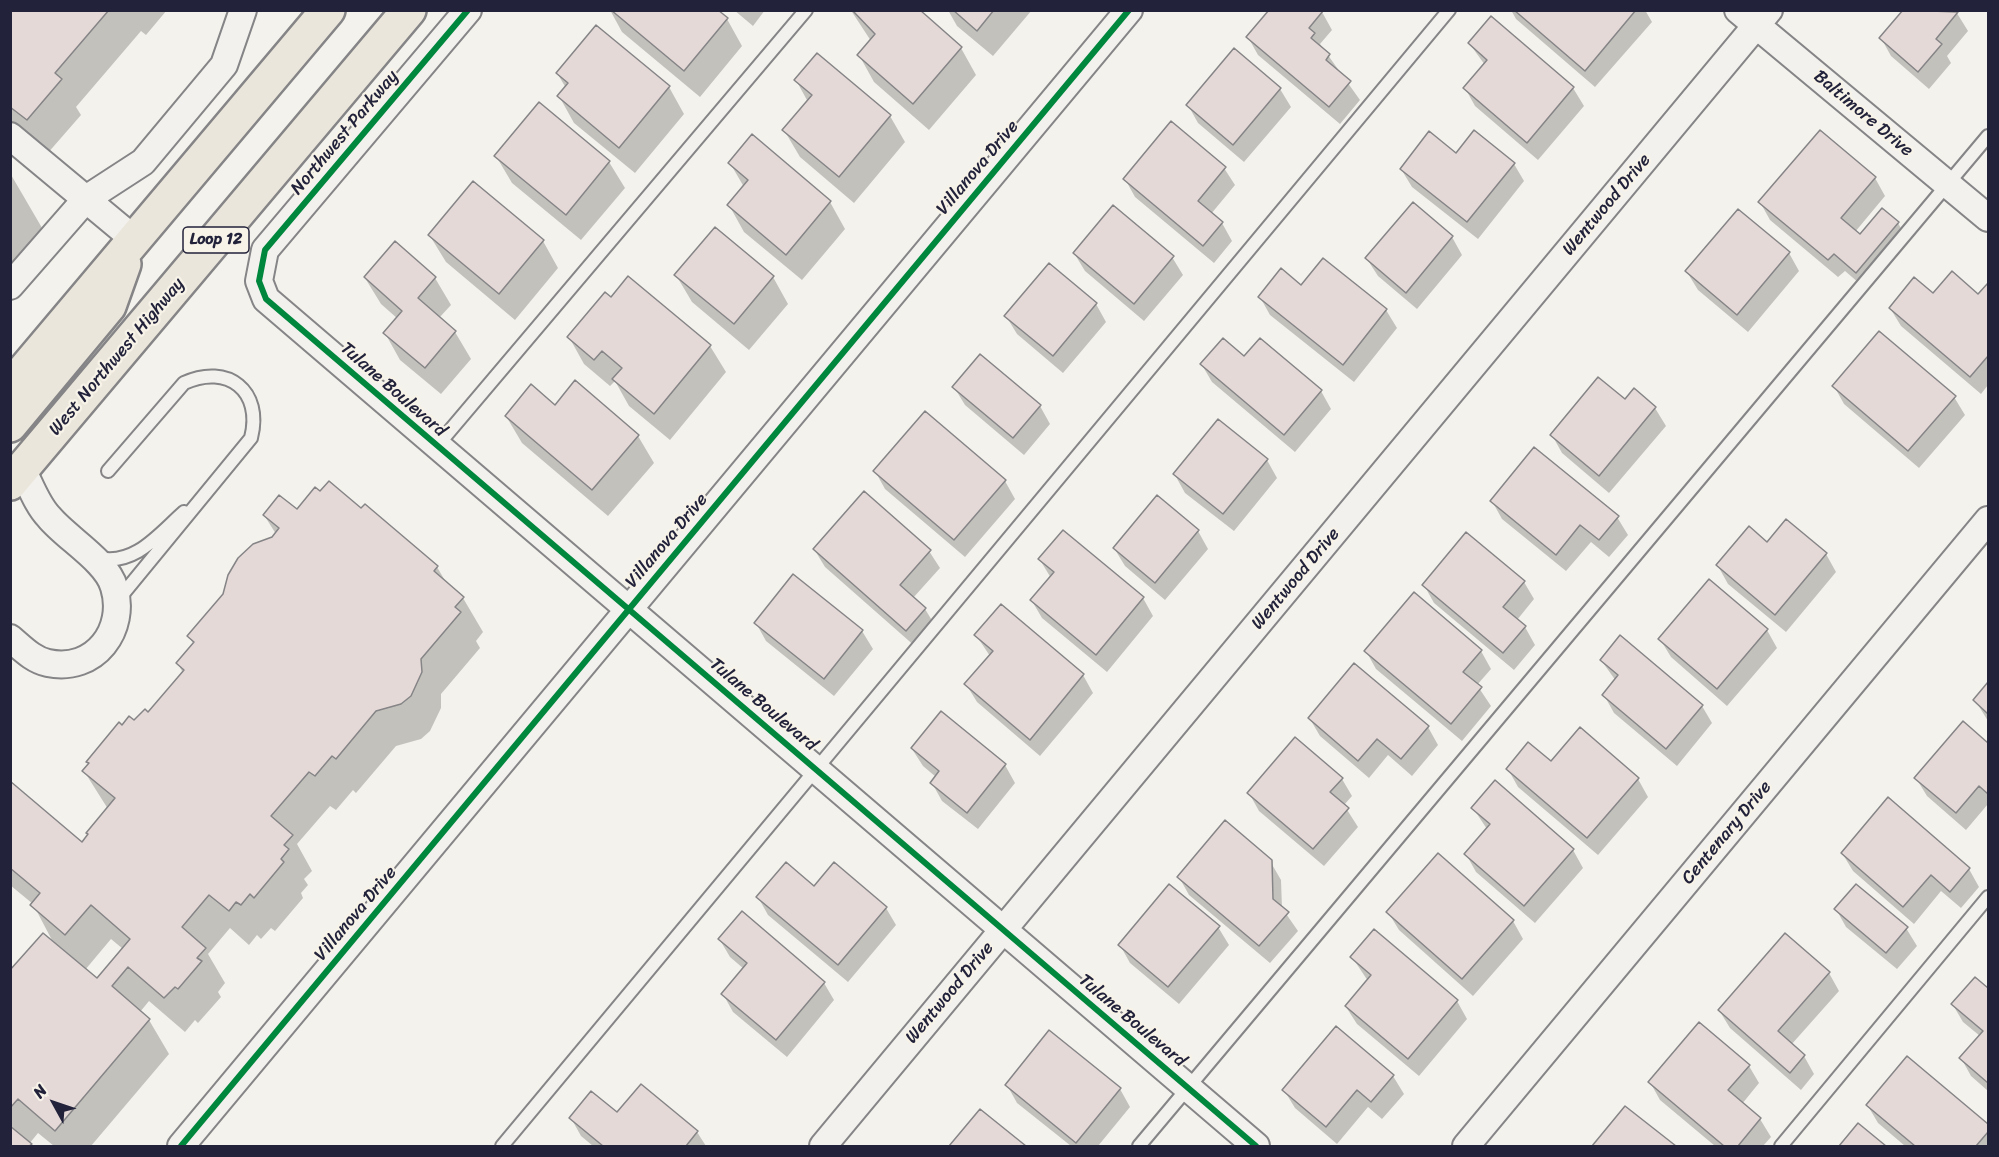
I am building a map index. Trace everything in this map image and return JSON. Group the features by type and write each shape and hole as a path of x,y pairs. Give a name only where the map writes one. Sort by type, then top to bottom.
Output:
{"main road":[{"path":"10,387 328,10"},
{"name":"West Northwest Highway","path":"16,476 409,10"},
{"path":"10,425 109,306 132,243"}],"street":[{"path":"10,286 86,199 143,162 224,65 243,10"},
{"name":"Northwest Parkway","path":"259,281 265,250 468,10"},
{"name":"Villanova Drive","path":"181,1146 1130,10"},
{"name":"Baltimore Drive","path":"1754,16 1989,218"},
{"name":"Wentwood Drive","path":"823,1146 1003,931 1754,16"},
{"path":"10,136 86,199 132,243"},
{"name":"Tulane Boulevard","path":"259,281 273,307 1256,1146"},
{"path":"10,638 31,656 48,663 66,664 84,660 99,650 111,636 117,618 118,600 113,583 103,568 47,516 16,476"},
{"name":"Centenary Drive","path":"1466,1146 1989,520"}],"lane":[{"path":"436,447 806,10"},
{"path":"501,1146 1449,10"},
{"path":"1139,1146 1989,136"},
{"path":"108,471 184,382 212,375 238,385 248,396 255,424 251,438 118,600"},
{"path":"89,556 114,561 140,551 214,485"},
{"path":"1781,1146 1989,897"}],"building":[{"path":"10,10 109,10 55,73 62,79 27,120 10,107"},
{"path":"611,10 718,10 728,18 684,71"},
{"path":"852,10 920,10 962,47 913,104 857,55 875,34"},
{"path":"953,10 994,10 977,31"},
{"path":"1269,10 1323,11 1309,28 1315,33 1311,38 1330,54 1326,60 1351,81 1329,107 1246,37"},
{"path":"1514,10 1636,10 1585,71"},
{"path":"1903,10 1958,12 1936,39 1942,44 1918,72 1879,38"},
{"path":"1491,16 1574,87 1527,143 1463,88 1487,60 1468,43"},
{"path":"596,25 670,86 619,148 557,96 568,83 556,73"},
{"path":"1234,48 1281,88 1233,145 1186,105"},
{"path":"817,53 891,115 839,177 782,130 812,95 794,80"},
{"path":"539,102 610,161 566,215 494,156"},
{"path":"1171,121 1226,167 1198,201 1223,222 1203,246 1123,179"},
{"path":"1474,130 1515,163 1467,222 1400,169 1429,131 1456,153"},
{"path":"1820,130 1876,177 1841,218 1860,234 1882,208 1899,222 1856,273 1834,254 1828,260 1758,202"},
{"path":"752,134 831,201 786,255 727,205 748,180 728,163"},
{"path":"473,181 544,240 499,294 428,235"},
{"path":"1413,202 1453,236 1406,293 1365,258"},
{"path":"1113,205 1174,256 1134,304 1073,253"},
{"path":"1738,209 1790,252 1737,315 1685,271"},
{"path":"715,227 774,276 734,324 674,275"},
{"path":"395,241 436,277 418,298 456,331 425,368 383,333 402,311 364,277"},
{"path":"1323,258 1387,309 1343,365 1258,297 1281,268 1301,285"},
{"path":"1049,263 1097,303 1053,356 1004,316"},
{"path":"1952,271 1978,294 1988,283 1988,356 1970,377 1889,308 1914,277 1933,293"},
{"path":"628,276 711,345 654,414 612,379 622,368 602,351 594,360 567,337 605,292 611,297"},
{"path":"1879,331 1956,396 1908,451 1832,386"},
{"path":"1223,338 1244,356 1260,338 1322,390 1284,435 1200,364"},
{"path":"980,354 1041,405 1013,438 952,387"},
{"path":"1598,377 1625,399 1634,388 1656,407 1599,476 1550,435"},
{"path":"575,380 639,435 592,490 505,416 531,384 555,405"},
{"path":"925,411 1006,480 954,540 873,471"},
{"path":"1218,419 1268,459 1223,514 1173,474"},
{"path":"1534,447 1619,516 1599,540 1580,525 1556,555 1490,501"},
{"path":"329,481 361,508 365,504 438,566 434,571 464,597 455,607 461,612 421,659 422,672 411,696 401,704 376,711 336,759 332,756 315,776 309,772 271,816 293,835 284,845 289,849 281,859 284,862 254,898 250,894 241,905 236,902 229,911 209,895 182,927 206,948 197,958 202,961 178,989 175,987 164,998 128,967 112,986 150,1019 55,1131 18,1099 10,1108 10,970 43,933 97,978 130,939 91,905 65,935 30,905 40,893 10,868 10,781 82,842 88,834 86,833 115,798 82,771 89,763 86,762 119,722 122,725 129,716 134,720 145,709 148,712 184,670 176,663 194,642 187,636 223,594 228,575 238,558 253,544 272,537 279,528 263,515 279,495 297,509 315,487 320,491"},
{"path":"864,491 931,550 900,585 926,608 906,631 813,549"},
{"path":"1157,495 1199,530 1155,583 1113,548"},
{"path":"1786,519 1827,553 1775,615 1716,565 1749,526 1767,542"},
{"path":"1063,530 1144,597 1096,655 1030,600 1054,572 1038,559"},
{"path":"1466,532 1525,581 1503,607 1526,626 1503,653 1422,585"},
{"path":"793,574 863,630 824,679 754,623"},
{"path":"1709,579 1768,629 1717,689 1658,639"},
{"path":"1414,592 1482,650 1463,672 1482,687 1451,724 1364,651"},
{"path":"1001,604 1084,674 1030,740 964,684 993,651 974,635"},
{"path":"1620,635 1703,705 1666,749 1602,695 1618,675 1600,660"},
{"path":"1354,663 1429,726 1401,759 1377,739 1358,761 1308,718"},
{"path":"1988,682 1988,714 1973,700"},
{"path":"941,711 1006,764 967,813 930,783 939,771 911,748"},
{"path":"1963,721 1988,743 1988,794 1979,786 1956,813 1914,778"},
{"path":"1580,727 1639,778 1587,838 1506,769 1528,742 1551,761"},
{"path":"1295,737 1343,778 1330,792 1349,808 1313,849 1247,793"},
{"path":"1495,780 1574,849 1524,906 1464,854 1490,824 1471,808"},
{"path":"1888,797 1970,868 1950,892 1931,875 1903,907 1841,853"},
{"path":"1225,820 1272,860 1273,899 1289,912 1259,946 1177,877"},
{"path":"1438,853 1514,920 1462,979 1386,912"},
{"path":"786,862 814,886 834,862 887,907 838,965 756,897"},
{"path":"1169,884 1220,926 1168,987 1118,945"},
{"path":"1856,884 1908,927 1886,953 1834,909"},
{"path":"742,911 825,982 776,1040 721,994 747,963 718,939"},
{"path":"1374,929 1458,1000 1408,1059 1345,1006 1371,975 1350,957"},
{"path":"1785,933 1830,972 1778,1031 1805,1055 1790,1073 1718,1010"},
{"path":"1975,977 1988,988 1988,1083 1959,1058 1983,1031 1951,1004"},
{"path":"1699,1022 1750,1065 1728,1090 1761,1118 1738,1146 1724,1146 1648,1082"},
{"path":"1336,1026 1394,1075 1371,1102 1357,1090 1326,1127 1282,1090"},
{"path":"1049,1030 1121,1088 1076,1143 1005,1085"},
{"path":"1907,1056 1988,1124 1988,1132 1976,1146 1915,1146 1866,1105"},
{"path":"641,1084 698,1131 686,1146 603,1146 569,1118 591,1091 617,1112"},
{"path":"1625,1106 1676,1146 1592,1146"},
{"path":"980,1109 1026,1146 949,1146"},
{"path":"1858,1123 1886,1146 1839,1146"},
{"path":"10,1126 32,1144 10,1146"}],"cycle path":[{"path":"468,10 265,250 259,281 266,299 1256,1146"},
{"path":"181,1146 1129,10"}]}
